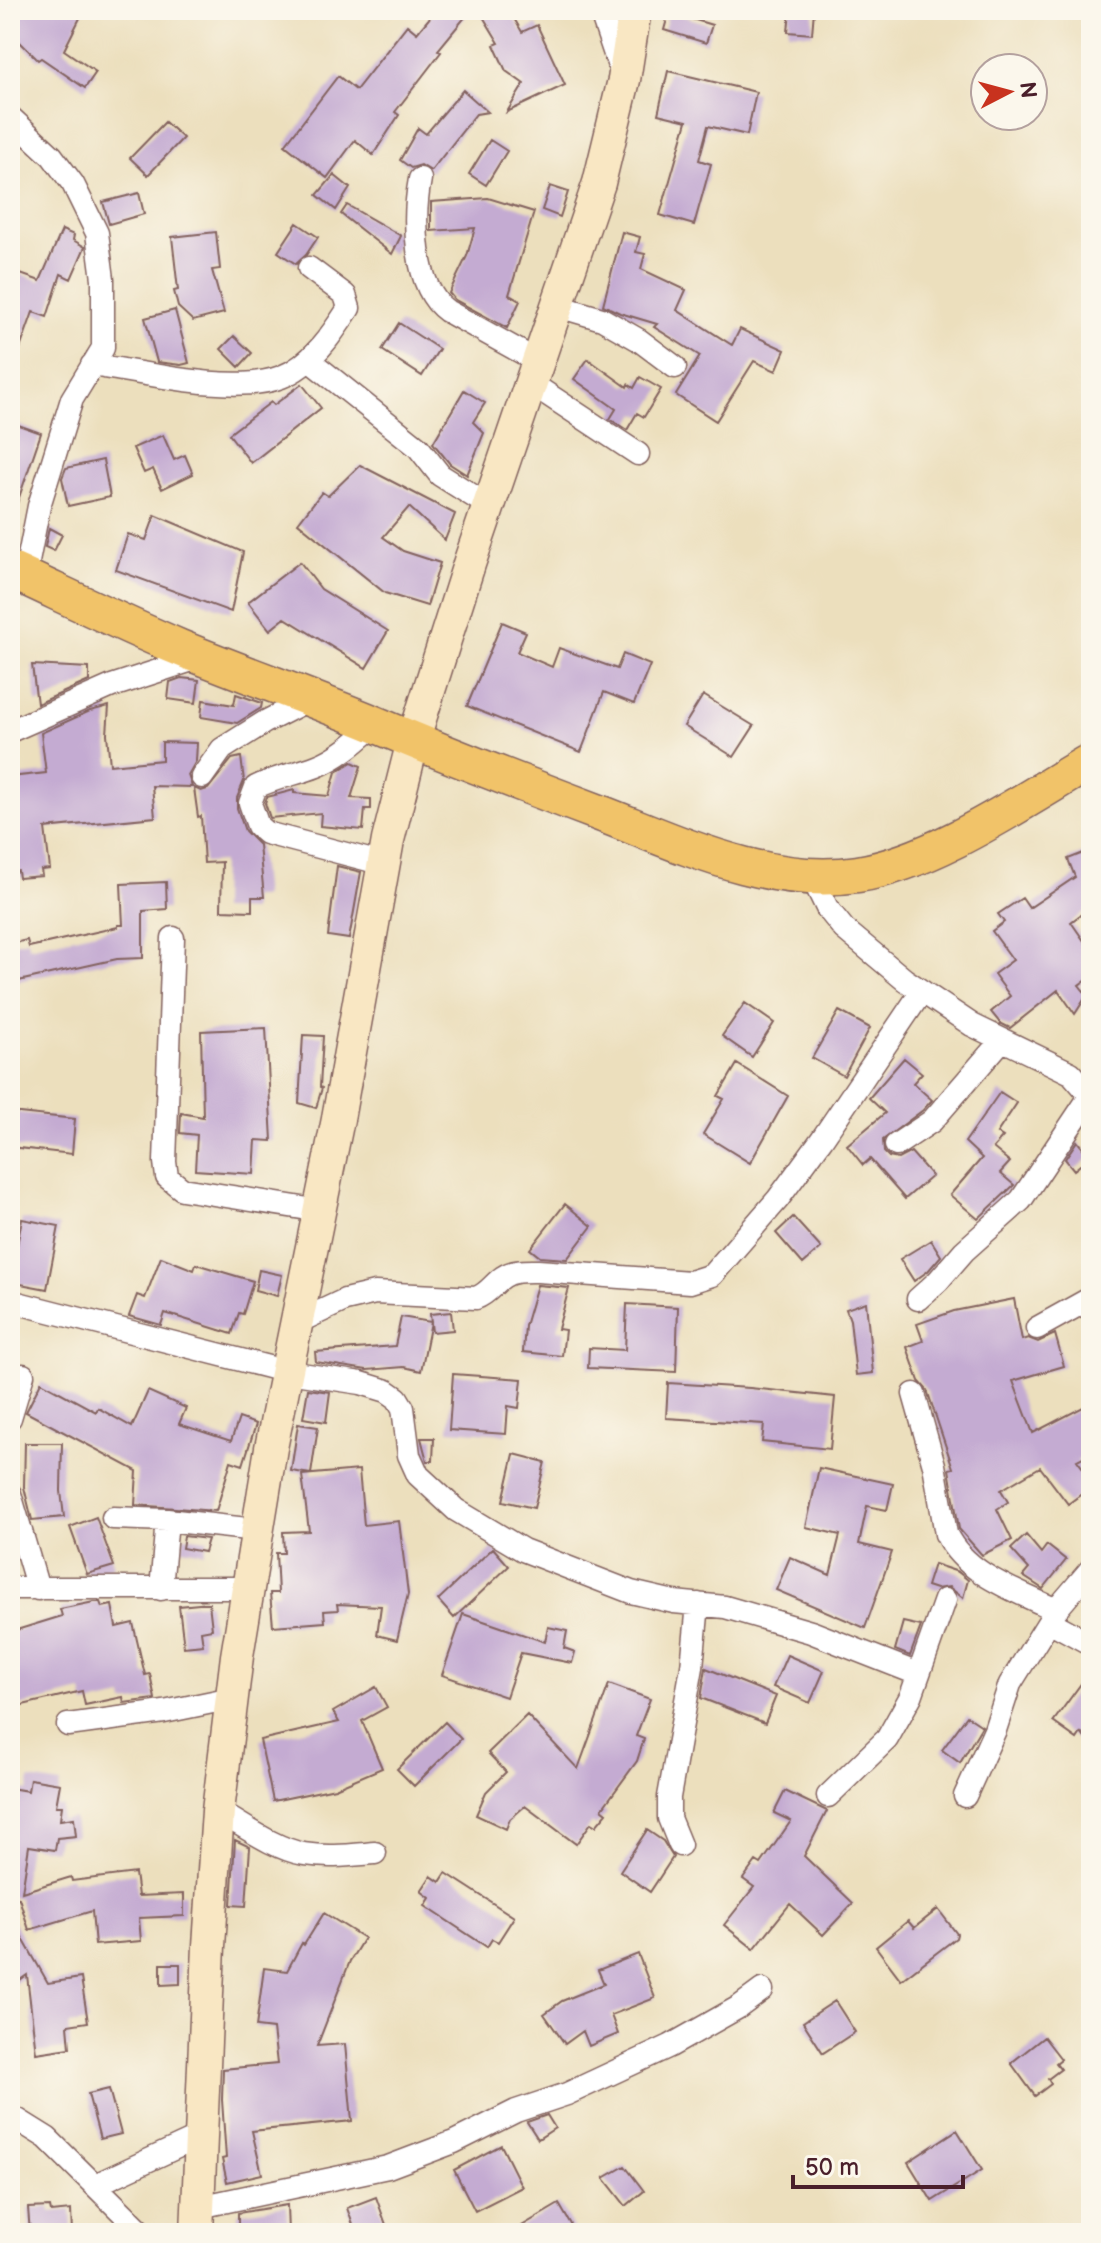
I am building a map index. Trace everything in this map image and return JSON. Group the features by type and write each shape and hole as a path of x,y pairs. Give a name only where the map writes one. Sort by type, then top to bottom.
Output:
{"main road":[{"path":"198,2220 218,1811 246,1588 271,1448 321,1211 384,864 413,741 599,183 624,80 635,10"},
{"path":"17,573 202,657 686,846 749,866 812,877 859,874 916,857 1023,802 1091,761"}],"street":[{"path":"600,10 624,80"},
{"path":"10,117 52,156 73,184 97,233 104,323 103,348 72,399 17,573"},
{"path":"420,179 416,199 416,240 423,271 435,301 535,373 638,454"},
{"path":"92,365 236,383 264,382 282,377 309,360 349,308 345,295 309,268"},
{"path":"558,306 602,319 639,340 675,367"},
{"path":"309,360 418,447 440,475 489,506"},
{"path":"10,731 112,686 202,657"},
{"path":"202,777 222,749 310,699"},
{"path":"375,725 349,748 319,765 256,787 250,803 258,826 266,833 384,864"},
{"path":"812,877 827,908 844,929 922,991 972,1025 1071,1073 1091,1095 1021,1200 964,1251 918,1299"},
{"path":"173,938 167,1177 182,1189 321,1211"},
{"path":"298,1322 359,1295 375,1293 476,1298 512,1272 538,1271 690,1282 712,1275 795,1175 922,991"},
{"path":"896,1145 932,1121 1002,1040"},
{"path":"1037,1328 1091,1298"},
{"path":"10,1301 288,1372 361,1383 387,1391 397,1398 403,1408 411,1464 418,1475 456,1510 523,1550 631,1592 674,1602 725,1607 811,1632 918,1674"},
{"path":"10,1418 23,1375"},
{"path":"914,1394 934,1465 946,1534 959,1556 1052,1615 1091,1644"},
{"path":"10,1494 38,1589"},
{"path":"113,1518 167,1520 256,1530"},
{"path":"161,1589 167,1520"},
{"path":"965,1796 995,1730 1010,1684 1052,1615 1091,1569"},
{"path":"10,1588 246,1588"},
{"path":"828,1796 887,1739 911,1696 945,1600"},
{"path":"680,1845 669,1818 669,1797 692,1667 698,1604"},
{"path":"68,1725 164,1712 232,1698"},
{"path":"218,1811 300,1854 330,1857 375,1853"},
{"path":"198,2220 388,2167 454,2142 516,2111 567,2094 670,2046 739,2007 762,1990"},
{"path":"10,2115 47,2138 143,2233"},
{"path":"95,2185 201,2136"}],"building":[{"path":"10,10 84,10 64,50 96,72 85,88 41,58 38,60 16,38 10,30"},
{"path":"436,10 471,10 438,50 441,52 395,112 399,115 373,155 355,140 327,178 285,145 338,76 356,90 407,25 417,33"},
{"path":"479,10 509,10 522,32 537,25 565,85 507,112 524,84 506,71 494,45 499,43"},
{"path":"790,10 814,10 812,34 788,32"},
{"path":"669,12 712,25 706,43 664,30"},
{"path":"668,71 756,92 747,135 708,126 699,160 711,164 694,225 660,215 687,121 658,114"},
{"path":"463,90 488,112 476,114 431,171 421,165 411,168 400,160 418,128 426,134"},
{"path":"165,122 183,138 148,175 130,158"},
{"path":"490,140 507,151 486,185 469,174"},
{"path":"334,175 350,188 336,210 317,195"},
{"path":"550,186 568,192 560,217 542,210"},
{"path":"139,193 144,214 109,224 103,202"},
{"path":"488,198 534,212 509,295 520,301 507,328 455,300 449,293 467,256 475,228 431,231 431,202"},
{"path":"347,205 401,236 392,254 341,214"},
{"path":"297,223 318,237 296,264 278,252"},
{"path":"62,230 74,235 73,240 85,247 71,279 61,274 47,317 33,312 12,371 10,288 15,272 40,281"},
{"path":"216,232 220,269 212,270 224,313 193,321 178,307 174,291 178,290 172,237"},
{"path":"622,232 640,237 636,252 645,254 641,269 686,290 677,310 732,345 740,329 785,350 776,371 754,361 716,421 676,395 700,356 654,327 657,324 603,305"},
{"path":"175,310 189,363 181,365 157,362 145,318"},
{"path":"399,323 439,349 422,376 382,350"},
{"path":"234,336 252,353 239,367 221,349"},
{"path":"588,359 627,387 628,384 634,388 640,377 661,389 644,417 637,413 627,430 610,419 616,409 574,379"},
{"path":"302,384 321,408 251,463 229,434 271,402 274,405"},
{"path":"464,390 485,403 473,422 484,433 467,475 450,464 433,443"},
{"path":"10,422 41,433 13,515 10,515"},
{"path":"163,435 174,460 185,455 193,474 162,489 153,469 144,473 133,448"},
{"path":"103,460 110,497 68,506 62,478 66,468"},
{"path":"360,465 455,514 445,540 409,507 383,537 403,551 440,563 427,606 385,593 298,523 322,492 328,496"},
{"path":"155,515 243,552 231,612 116,570 128,534 146,540"},
{"path":"49,528 62,535 54,551 45,547"},
{"path":"300,562 321,589 388,631 366,668 285,618 270,630 248,602"},
{"path":"502,622 526,632 517,652 552,667 559,648 617,669 623,654 650,665 634,704 604,692 581,752 467,706"},
{"path":"32,665 89,668 89,681 37,704"},
{"path":"181,678 199,680 196,703 168,699 170,682"},
{"path":"236,694 262,703 261,708 237,723 201,717 203,700 234,705"},
{"path":"703,695 754,726 734,757 684,726"},
{"path":"109,706 107,734 110,765 162,760 162,742 197,743 196,761 188,775 192,787 152,786 155,817 45,828 50,869 41,870 42,876 19,878 18,871 10,872 10,831 14,830 10,777 46,773 41,733"},
{"path":"241,757 244,781 237,798 237,808 245,831 259,845 264,897 252,897 252,911 221,910 222,862 204,863 201,816 198,817 194,788 201,791 208,789 232,759"},
{"path":"352,762 361,766 351,798 371,799 371,809 365,809 363,830 320,826 321,813 270,818 265,803 267,797 294,790 294,793 329,796 336,772"},
{"path":"1091,850 1091,916 1087,910 1071,922 1091,951 1091,976 1079,985 1087,995 1075,1014 1058,990 1010,1028 1000,1023 991,1012 1010,996 994,974 1013,960 992,931 1004,922 998,914 1022,898 1029,908 1075,877 1068,859"},
{"path":"337,866 361,872 349,939 328,936"},
{"path":"166,882 167,909 143,911 143,958 117,959 14,982 10,944 27,940 29,947 118,927 123,925 121,884"},
{"path":"745,1003 774,1023 752,1057 722,1036"},
{"path":"839,1011 870,1028 844,1076 812,1058"},
{"path":"266,1028 272,1141 256,1140 254,1174 195,1170 197,1135 180,1133 181,1113 203,1117 201,1031"},
{"path":"303,1035 323,1036 322,1088 316,1108 299,1103"},
{"path":"904,1058 922,1073 913,1083 932,1100 883,1140 884,1152 889,1157 898,1159 911,1152 932,1176 905,1199 870,1159 863,1165 847,1145 885,1113 869,1098"},
{"path":"737,1064 788,1096 750,1163 703,1134 724,1099 718,1096"},
{"path":"1000,1092 1017,1103 997,1133 1003,1137 993,1148 1010,1162 1000,1173 1014,1185 978,1219 950,1195 982,1158 965,1142"},
{"path":"10,1112 75,1119 72,1154 10,1147"},
{"path":"1077,1141 1090,1157 1074,1170 1065,1159"},
{"path":"565,1204 592,1226 567,1259 540,1257 530,1249"},
{"path":"793,1217 821,1248 803,1264 776,1233"},
{"path":"22,1219 59,1226 47,1289 10,1282"},
{"path":"931,1240 941,1256 914,1281 900,1259"},
{"path":"161,1257 194,1270 196,1264 253,1281 243,1314 239,1313 232,1334 165,1313 161,1325 129,1316 137,1295 145,1298"},
{"path":"259,1270 282,1275 277,1296 255,1290"},
{"path":"537,1285 569,1288 558,1329 565,1330 562,1356 523,1352 525,1326"},
{"path":"1014,1299 1022,1340 1028,1338 1038,1342 1055,1334 1064,1366 1013,1381 1033,1433 1083,1407 1091,1423 1091,1453 1077,1460 1091,1479 1091,1487 1068,1504 1040,1467 1001,1490 1008,1502 997,1509 1012,1540 982,1555 959,1529 949,1469 953,1468 927,1390 919,1381 907,1347 923,1341 917,1324 954,1311"},
{"path":"866,1302 873,1373 856,1375 846,1309"},
{"path":"627,1304 678,1307 676,1372 588,1368 589,1348 625,1350"},
{"path":"451,1312 453,1330 432,1332 430,1314"},
{"path":"401,1317 431,1322 421,1371 404,1367 367,1370 316,1362 315,1352 395,1346"},
{"path":"453,1374 522,1379 519,1408 508,1406 506,1434 449,1430"},
{"path":"41,1382 96,1412 98,1408 132,1427 148,1391 186,1408 179,1424 231,1441 239,1418 256,1424 243,1465 231,1461 216,1511 135,1505 137,1471 26,1412"},
{"path":"668,1383 835,1397 830,1449 762,1442 764,1424 666,1418"},
{"path":"308,1389 330,1392 326,1422 303,1418"},
{"path":"298,1424 318,1427 311,1474 291,1471"},
{"path":"421,1438 434,1438 433,1461 427,1461"},
{"path":"25,1443 62,1443 64,1517 32,1520 24,1487"},
{"path":"514,1454 545,1462 534,1508 503,1501"},
{"path":"819,1468 893,1484 887,1510 867,1506 859,1544 892,1552 865,1628 776,1590 790,1557 830,1575 840,1535 806,1527"},
{"path":"359,1470 364,1525 399,1521 408,1594 397,1640 377,1635 381,1606 337,1604 338,1610 324,1611 325,1622 273,1626 270,1593 278,1593 276,1553 284,1553 283,1532 309,1531 302,1475"},
{"path":"96,1517 114,1566 87,1574 70,1527"},
{"path":"1026,1535 1041,1553 1047,1545 1066,1560 1043,1589 1023,1576 1029,1569 1011,1549"},
{"path":"184,1536 208,1539 204,1552 182,1548"},
{"path":"493,1548 509,1566 454,1618 438,1600"},
{"path":"934,1564 958,1572 968,1580 963,1598 949,1587 936,1589 927,1586"},
{"path":"100,1602 102,1607 112,1605 116,1627 133,1623 145,1675 150,1674 155,1699 124,1703 123,1697 85,1705 82,1691 10,1708 10,1632 62,1616 60,1609"},
{"path":"209,1603 212,1629 201,1631 203,1645 184,1647 179,1606"},
{"path":"463,1614 545,1642 548,1627 567,1631 564,1648 575,1652 572,1663 521,1653 506,1697 442,1675"},
{"path":"903,1622 921,1626 910,1656 895,1650"},
{"path":"787,1655 824,1671 810,1703 773,1687"},
{"path":"706,1668 776,1696 765,1723 701,1698"},
{"path":"1091,1670 1091,1746 1081,1733 1077,1739 1053,1722"},
{"path":"609,1684 650,1699 636,1736 644,1739 637,1761 602,1809 607,1813 596,1826 591,1823 576,1844 525,1806 510,1819 506,1829 476,1815 486,1792 506,1772 488,1753 527,1715 578,1769"},
{"path":"376,1687 387,1707 362,1721 382,1768 335,1788 273,1801 260,1740 339,1722 333,1712"},
{"path":"967,1716 982,1726 960,1763 942,1750"},
{"path":"445,1722 461,1739 414,1786 397,1769"},
{"path":"30,1779 60,1784 56,1806 62,1806 60,1820 74,1818 76,1836 57,1838 55,1850 29,1846 22,1892 71,1877 72,1881 135,1873 138,1896 184,1894 184,1916 139,1918 141,1941 95,1945 92,1911 29,1930 19,1898 10,1897 10,1788 28,1791"},
{"path":"785,1791 827,1811 804,1856 853,1903 823,1935 790,1904 754,1949 724,1925 754,1887 743,1879 756,1861 761,1864 791,1821 774,1813"},
{"path":"647,1830 663,1841 673,1857 650,1892 620,1871"},
{"path":"235,1840 250,1847 246,1906 231,1905"},
{"path":"446,1873 514,1917 498,1942 492,1939 487,1947 425,1906 430,1898 421,1891 431,1876 440,1882"},
{"path":"938,1909 957,1934 956,1938 901,1980 876,1947 908,1921 914,1928"},
{"path":"324,1913 364,1938 350,1961 317,2046 345,2044 352,2121 252,2131 262,2174 227,2182 222,2159 226,2158 223,2069 277,2064 273,2029 256,2027 264,1968 287,1971 302,1943 304,1945"},
{"path":"10,1916 48,1983 81,1978 88,2022 68,2025 70,2048 36,2053 27,1975 10,1987"},
{"path":"638,1954 655,1998 611,2015 618,2034 589,2046 583,2031 565,2044 544,2014 562,2001 604,1984 598,1970"},
{"path":"161,1964 180,1964 180,1984 161,1985"},
{"path":"835,2001 855,2032 823,2053 803,2022"},
{"path":"1044,2037 1061,2059 1056,2063 1061,2069 1048,2079 1051,2084 1035,2096 1011,2063"},
{"path":"109,2089 121,2134 100,2139 88,2094"},
{"path":"547,2115 555,2128 538,2139 527,2122"},
{"path":"957,2130 982,2170 932,2201 908,2162"},
{"path":"501,2145 522,2187 475,2211 454,2170"},
{"path":"625,2166 644,2191 626,2206 604,2178"},
{"path":"376,2197 389,2233 356,2233 347,2208"},
{"path":"559,2204 576,2233 510,2233"},
{"path":"287,2205 288,2233 238,2233 238,2213"},
{"path":"50,2207 51,2212 71,2210 72,2233 30,2233 28,2208"}]}
